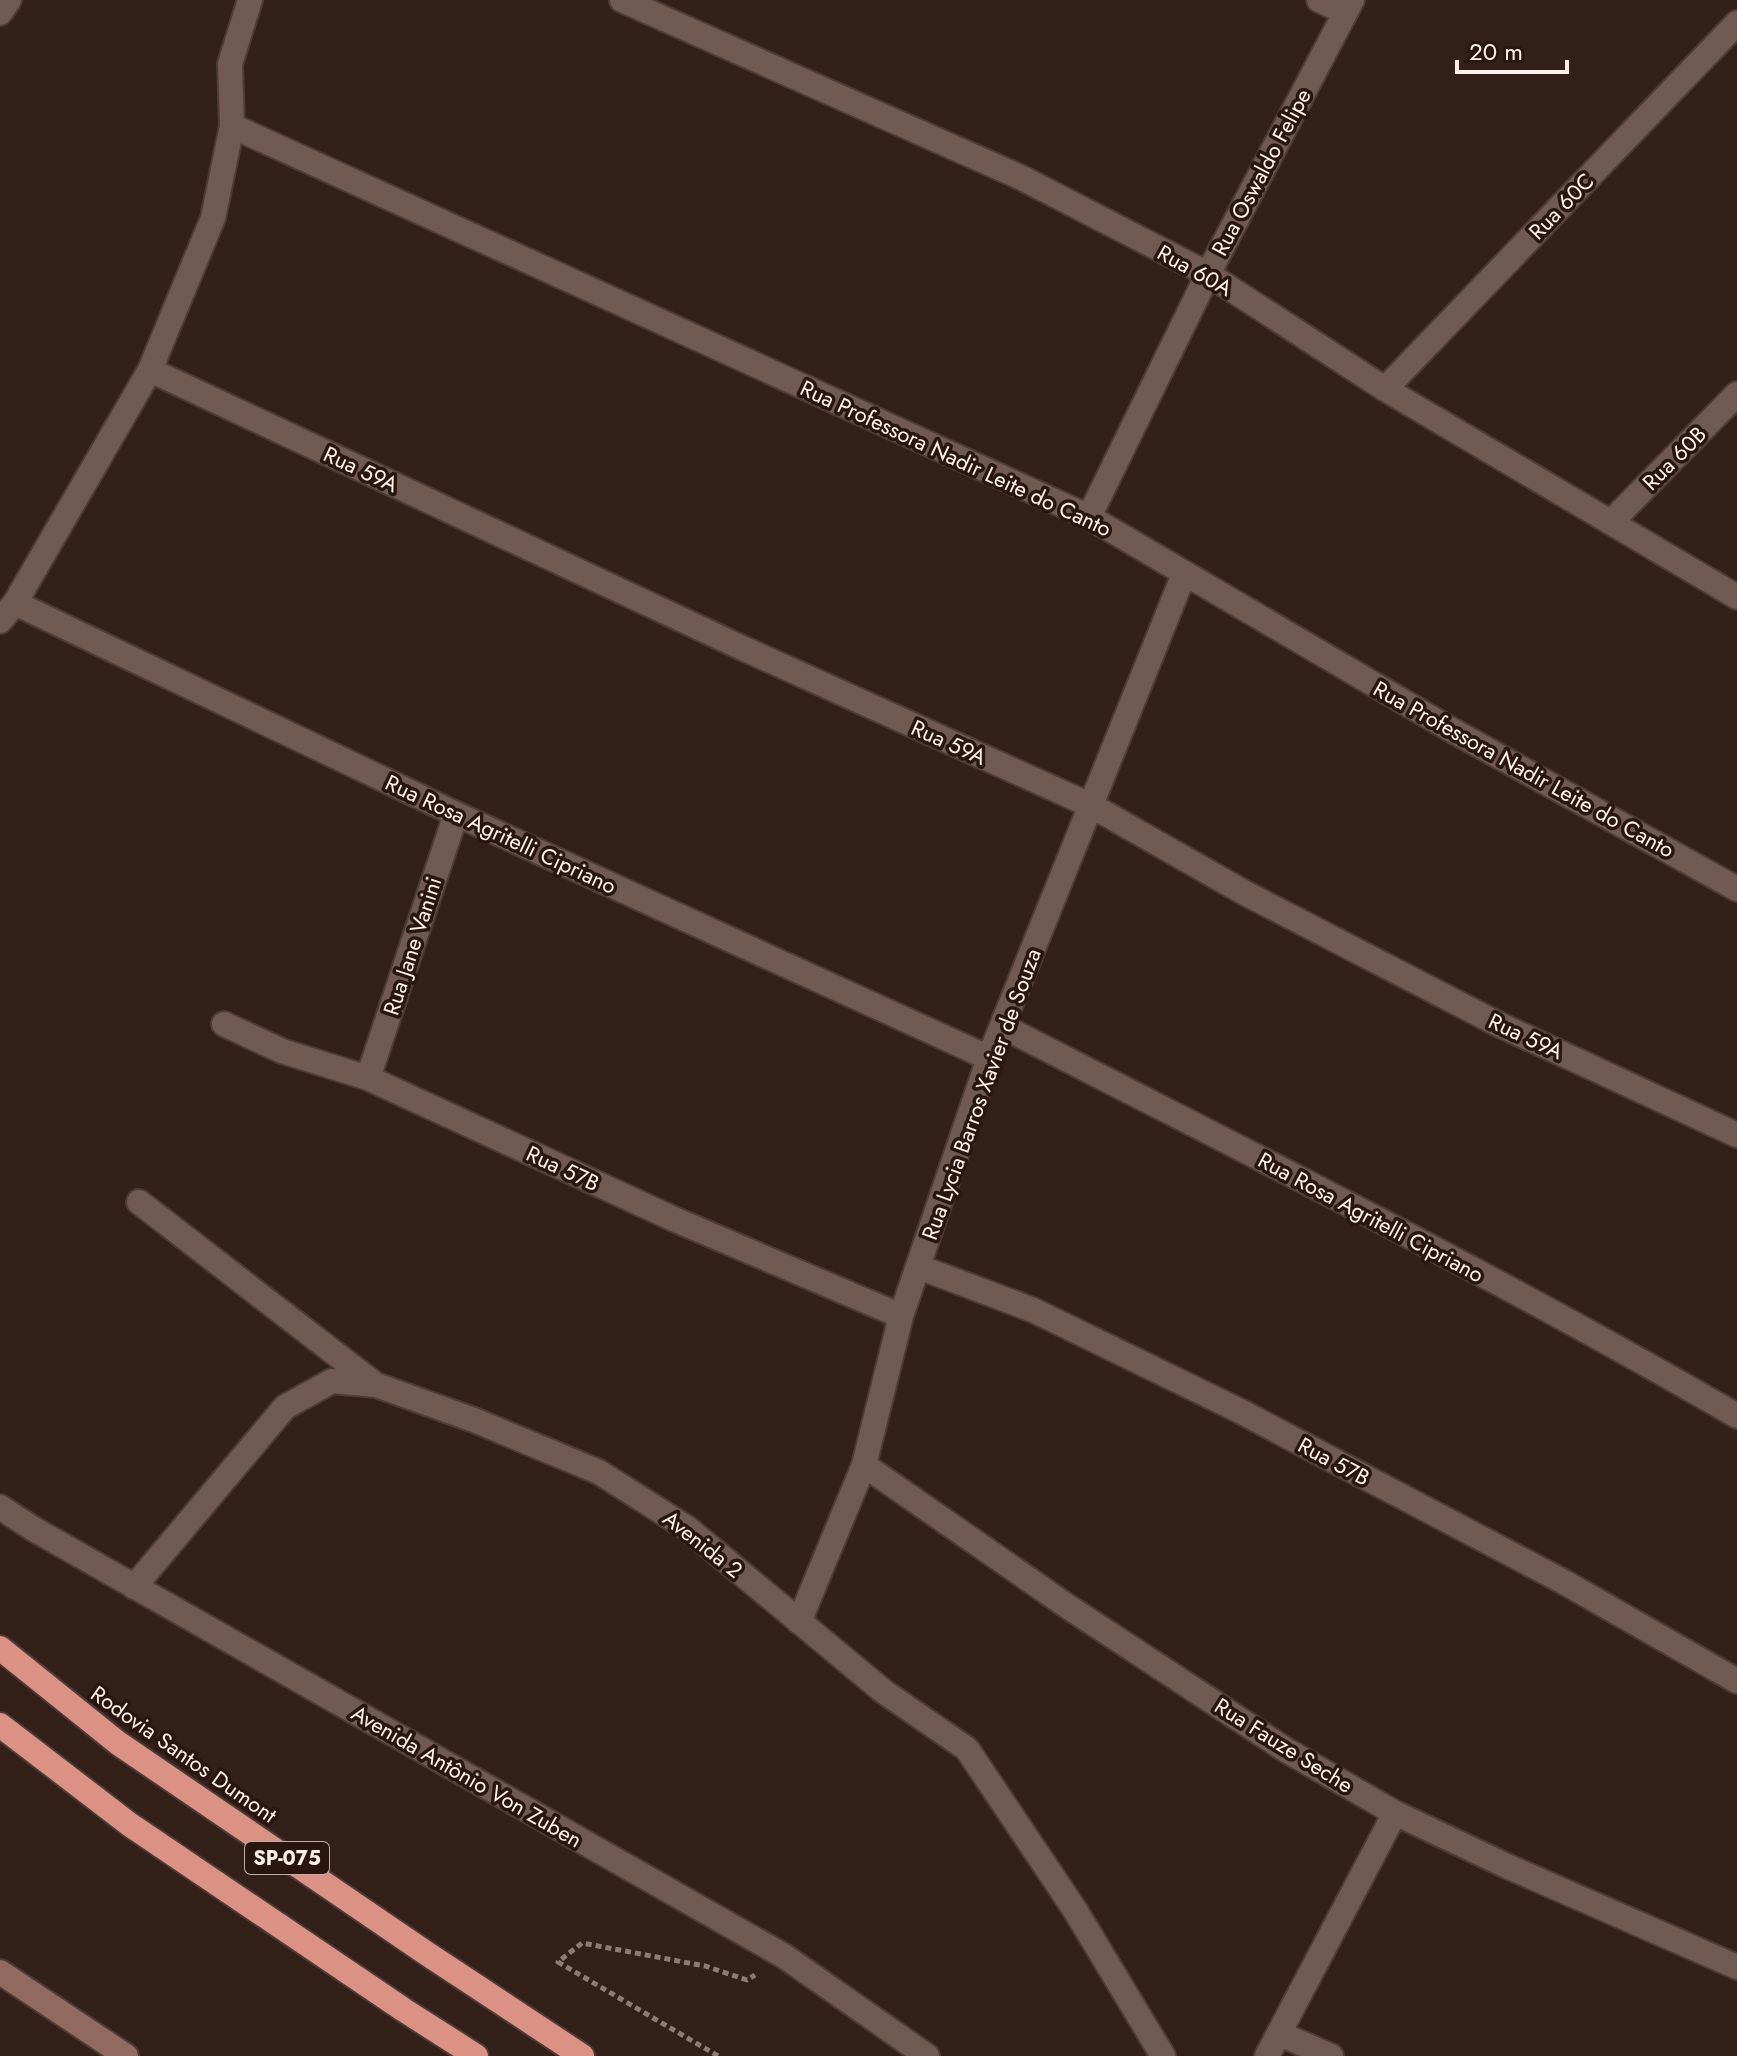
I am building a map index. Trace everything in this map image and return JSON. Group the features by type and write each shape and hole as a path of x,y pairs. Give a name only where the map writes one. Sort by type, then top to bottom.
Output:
{"highway":[{"name":"Rodovia Santos Dumont","path":"0,1648 118,1743 582,2056"},
{"name":"SP-075","path":"0,1725 129,1824 390,2002 476,2056"}],"street":[{"path":"0,13 9,0"},
{"path":"8,612 150,370 213,218 232,126 230,64 250,0"},
{"name":"Rua 60A","path":"622,0 1020,177 1208,274 1385,389 1737,597"},
{"path":"1319,0 1348,6"},
{"name":"Rua Oswaldo Felipe","path":"1089,517 1208,274 1348,6"},
{"name":"Rua 60C","path":"1385,389 1737,23"},
{"name":"Rua Professora Nadir Leite do Canto","path":"232,126 1089,517 1450,729 1737,889"},
{"name":"Rua 59A","path":"150,370 738,646 1092,806 1245,893 1496,1023 1737,1135"},
{"name":"Rua 60B","path":"1611,522 1737,394"},
{"name":"Rua Lycia Barros Xavier de Souza","path":"799,1622 864,1465 901,1316 989,1058 1184,574"},
{"name":"Rua Rosa Agritelli Cipriano","path":"8,612 989,1058"},
{"name":"Rua Jane Vanini","path":"368,1078 456,814"},
{"name":"Rua 57B","path":"224,1024 282,1051 368,1078 676,1220 901,1316"},
{"name":"Rua Rosa Agritelli Cipriano","path":"1002,1026 1390,1226 1658,1369 1737,1416"},
{"path":"139,1202 376,1385"},
{"name":"Rua 57B","path":"919,1267 1033,1310 1240,1411 1564,1582 1737,1681"},
{"name":"Avenida 2","path":"134,1587 285,1407 332,1381 376,1385 474,1420 599,1472 687,1528 883,1691 967,1749 1075,1910 1163,2056"},
{"name":"Rua Fauze Seche","path":"864,1465 1080,1614 1286,1750 1395,1813 1509,1867 1737,1967"},
{"name":"Avenida Antônio Von Zuben","path":"0,1507 134,1587 784,1956 927,2056"},
{"path":"1267,2056 1395,1813"},
{"path":"0,1972 126,2056"},
{"path":"1280,2034 1331,2056"}],"path":[{"path":"718,2056 558,1962 582,1943 705,1966 747,1980 784,1956"}]}
